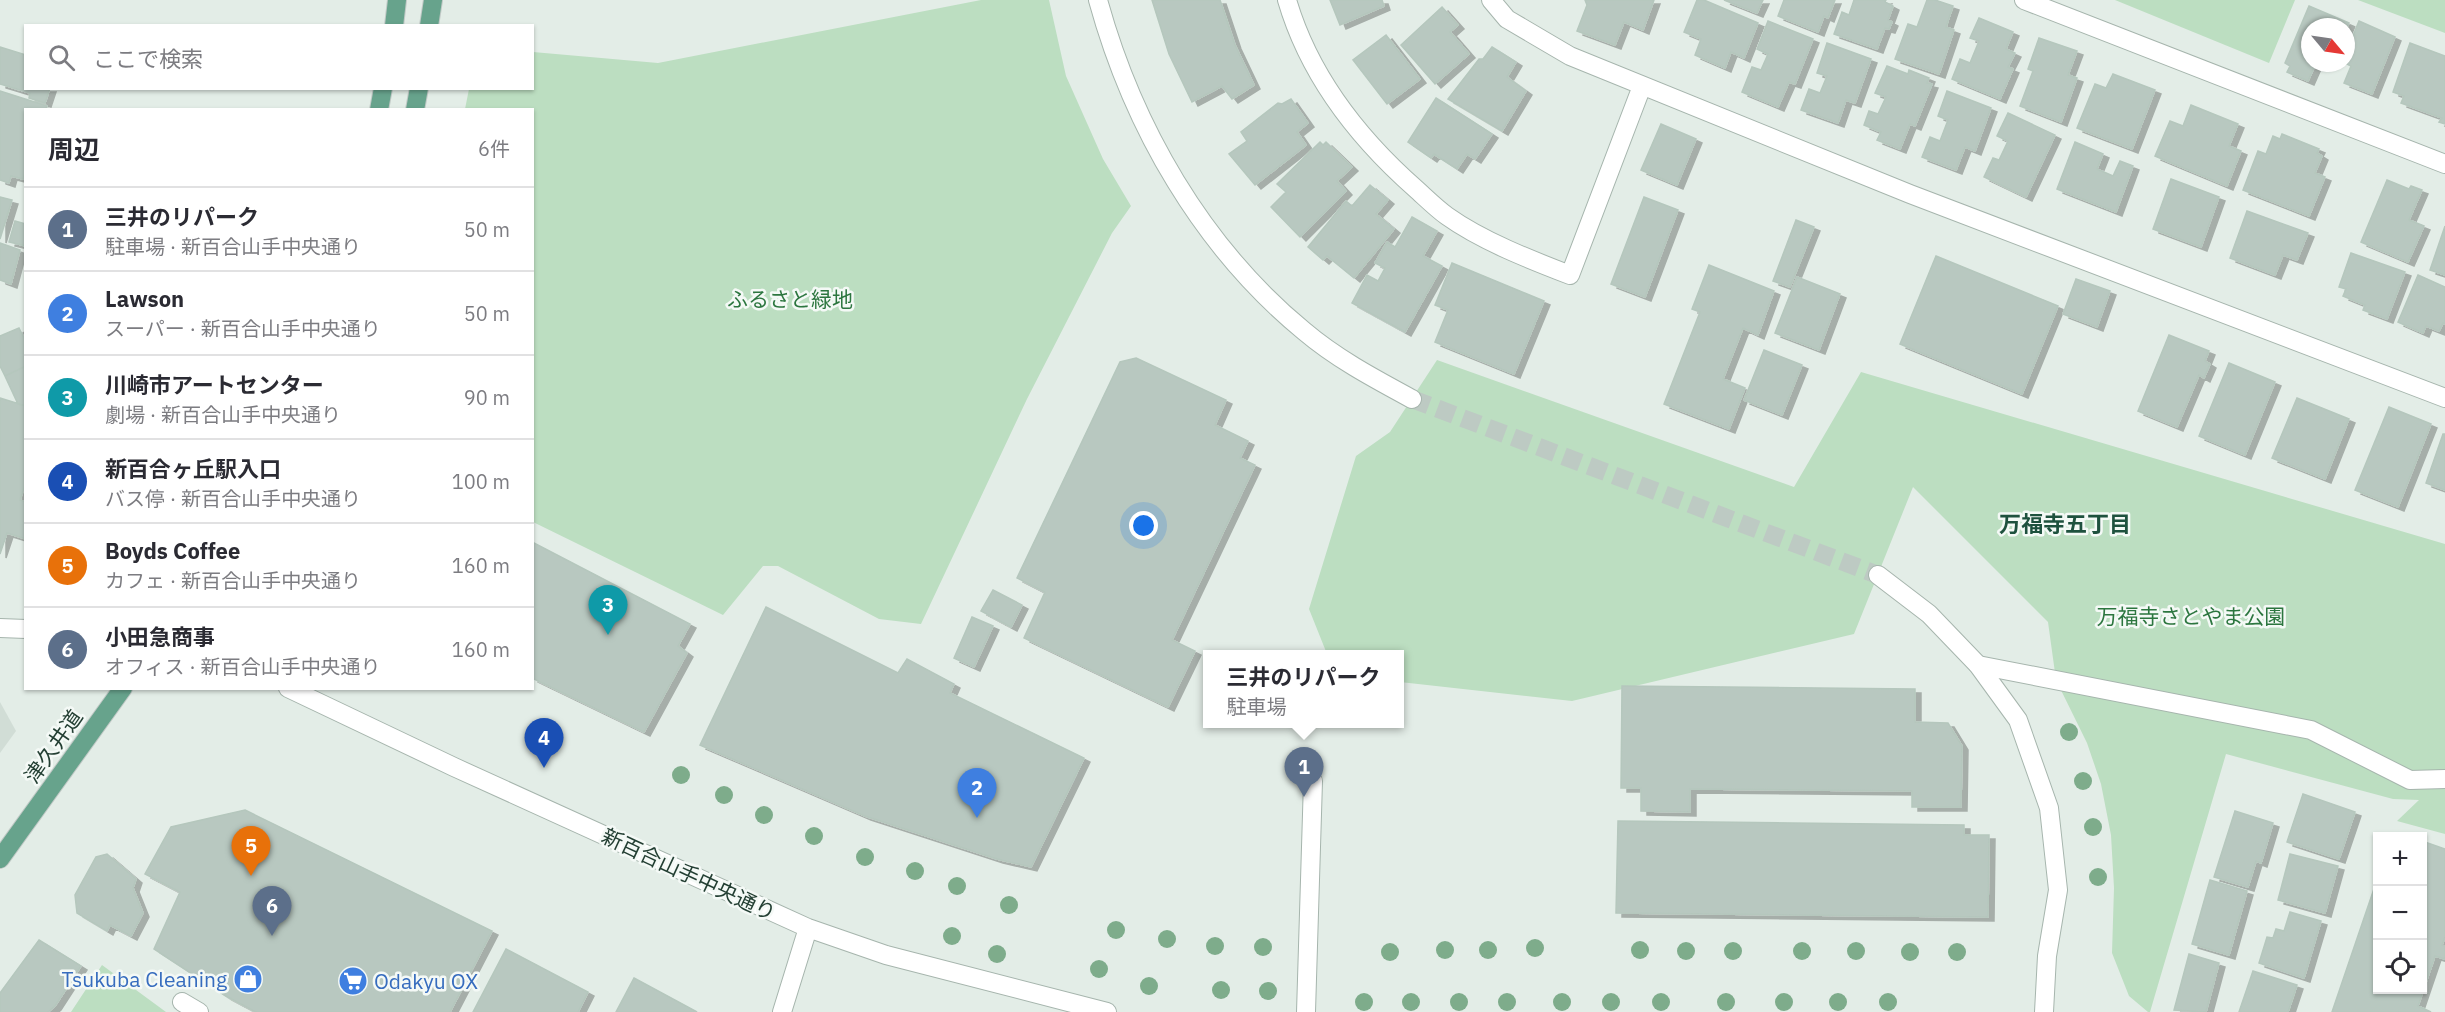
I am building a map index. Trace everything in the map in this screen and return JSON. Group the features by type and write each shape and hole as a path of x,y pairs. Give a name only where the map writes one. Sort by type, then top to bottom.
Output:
{"main road":[{"path":"394,24 397,0"},
{"path":"429,24 433,0"},
{"path":"379,108 383,90"},
{"path":"415,108 419,90"},
{"name":"津久井道","path":"0,859 122,690"}],"street":[{"path":"1098,0 1110,44 1141,119 1176,185 1234,263 1305,333 1359,370 1412,399"},
{"path":"1287,0 1313,66 1344,114 1391,167 1448,216 1518,255 1570,275 1642,86"},
{"path":"1491,0 1507,20 1570,56 1910,194 2445,398"},
{"path":"2024,0 2445,164"},
{"path":"1878,575 1929,615 1978,665 2018,720 2049,808 2058,890 2047,956 2044,1012"},
{"path":"0,628 24,629"},
{"path":"1978,665 2311,730 2410,780 2445,779"},
{"name":"新百合山手中央通り","path":"292,690 454,767 808,928 886,955 1107,1012"},
{"path":"1306,1012 1312,781"},
{"path":"782,1012 808,928"},
{"path":"182,1002 199,1012"}],"shaded area":[{"path":"0,702 16,731 0,753"}],"green space":[{"name":"ふるさと緑地","path":"981,0 1049,0 1066,76 1103,159 1131,206 1112,233 1027,399 921,624 879,619 778,566 763,566 723,615 534,522 534,108 465,108 469,90 534,90 534,52 658,63"},
{"path":"2115,0 2295,0 2269,63"},
{"path":"2358,0 2445,0 2445,33"},
{"name":"万福寺さとやま公園","path":"1437,360 1794,487 1861,372 2445,544 2445,834 2397,821 2419,800 2393,799 2226,754 2150,1012 2148,1012 2129,996 2112,953 2114,888 2111,835 2101,784 2087,743 2056,680 2048,622 1913,487 1854,634 1572,701 1404,682 1404,650 1325,650 1309,609 1356,456 1390,432"},
{"path":"102,965 166,1012 71,1012"}],"building":[{"path":"1152,0 1220,0 1235,45 1254,85 1232,99 1222,86 1192,102 1169,54"},
{"path":"1330,0 1382,0 1384,6 1340,25"},
{"path":"1585,0 1654,0 1643,30 1624,22 1615,45 1577,31 1587,5"},
{"path":"1697,0 1704,0 1758,23 1744,58 1731,52 1725,68 1695,55 1701,39 1684,32"},
{"path":"1724,0 1763,0 1757,13"},
{"path":"1784,0 1835,0 1828,18 1824,16 1818,32 1778,16"},
{"path":"1854,0 1886,0 1885,2 1893,6 1888,20 1892,22 1889,29 1885,28 1877,49 1834,34 1842,12 1849,15"},
{"path":"1927,0 1953,6 1946,27 1954,30 1939,74 1895,59 1908,24 1917,27"},
{"path":"2309,6 2337,18 2304,18"},
{"path":"1442,7 1458,25 1450,32 1469,54 1435,84 1401,45"},
{"path":"1979,18 2013,32 2006,49 2015,53 2008,67 2013,69 2000,99 1952,79 1960,59 1970,63 1979,41 1970,38"},
{"path":"1768,21 1813,39 1795,84 1789,82 1778,107 1742,92 1752,67 1761,70 1768,54 1757,49"},
{"path":"2359,21 2395,37 2372,94 2344,83 2349,72 2355,72 2355,31"},
{"path":"2301,25 2301,72 2312,72 2308,81 2287,72 2290,66 2285,63"},
{"path":"1386,35 1420,79 1387,104 1353,60"},
{"path":"2039,38 2077,51 2068,75 2077,78 2061,122 2020,106 2033,71 2028,69"},
{"path":"1827,43 1871,59 1855,103 1846,100 1838,123 1801,110 1809,89 1820,93 1827,76 1817,73"},
{"path":"2410,43 2445,56 2445,124 2439,122 2442,118 2401,103 2404,96 2393,92"},
{"path":"0,47 24,54 24,90 49,90 45,103 29,98 30,93 0,84"},
{"path":"1492,47 1516,62 1507,77 1526,91 1502,131 1448,99 1479,59 1483,59"},
{"path":"1887,66 1908,74 1909,70 1929,78 1927,83 1932,84 1915,126 1910,124 1900,149 1877,140 1881,132 1864,125 1869,111 1878,114 1886,97 1875,93"},
{"path":"2113,74 2155,90 2132,149 2077,128 2095,84 2106,88"},
{"path":"0,91 47,106 46,108 24,108 23,179 11,176 9,183 0,180"},
{"path":"1947,91 1991,108 1975,151 1965,147 1956,170 1922,157 1930,137 1940,141 1948,120 1938,116"},
{"path":"1436,98 1492,134 1475,159 1467,154 1457,169 1434,154 1431,158 1408,142"},
{"path":"1291,99 1308,123 1297,132 1306,145 1255,185 1229,154 1247,141 1241,132 1278,103 1282,104"},
{"path":"2191,105 2238,124 2229,146 2241,151 2227,186 2155,156 2170,121 2183,126"},
{"path":"2008,113 2055,135 2026,197 1984,177 1993,158 1999,160 2008,141 1997,136"},
{"path":"1661,124 1696,139 1677,185 1641,170"},
{"path":"2282,134 2319,149 2317,153 2322,156 2315,173 2325,177 2309,216 2243,190 2258,151 2266,154 2273,136 2280,139"},
{"path":"1320,142 1323,145 1326,142 1352,167 1337,181 1346,191 1300,237 1271,207 1286,192 1277,184"},
{"path":"2075,142 2103,154 2097,169 2113,176 2120,161 2133,166 2116,212 2057,189"},
{"path":"2171,179 2219,197 2201,247 2153,229"},
{"path":"2387,180 2409,189 2411,186 2422,190 2409,220 2424,226 2408,262 2361,242"},
{"path":"1370,185 1388,200 1376,214 1394,229 1354,278 1327,256 1323,260 1308,247 1346,201 1352,206"},
{"path":"0,197 12,200 0,239"},
{"path":"1644,197 1678,210 1645,297 1611,284"},
{"path":"2247,211 2308,233 2297,260 2283,255 2275,275 2230,258"},
{"path":"1412,217 1437,231 1423,256 1442,266 1405,332 1352,303 1367,275 1378,281 1385,268 1375,263 1387,242 1395,247"},
{"path":"1796,220 1814,227 1790,287 1773,281"},
{"path":"15,221 24,223 24,246 9,242"},
{"path":"2445,226 2445,275 2430,270"},
{"path":"0,243 20,250 11,284 0,280"},
{"path":"2351,253 2405,272 2387,319 2363,310 2365,305 2343,296 2346,289 2339,287"},
{"path":"1936,256 2058,306 2022,394 1900,344"},
{"path":"1452,263 1544,301 1514,374 1435,342 1448,310 1435,305"},
{"path":"1709,265 1774,291 1758,335 1743,328 1723,379 1745,388 1729,429 1664,404 1700,312 1692,309"},
{"path":"2418,275 2445,287 2445,324 2443,323 2439,331 2426,326 2423,333 2398,322"},
{"path":"1797,277 1840,294 1819,350 1775,333"},
{"path":"2076,279 2110,291 2097,327 2063,314"},
{"path":"19,328 24,338 24,367 5,376 0,366 0,336"},
{"path":"2169,335 2209,351 2205,361 2210,364 2204,378 2199,375 2177,427 2138,411"},
{"path":"1764,350 1802,365 1782,415 1744,400"},
{"path":"1136,358 1226,400 1215,425 1248,441 1240,458 1255,465 1172,640 1195,651 1168,707 1024,638 1045,592 1017,578 1120,362"},
{"path":"2229,363 2275,382 2245,455 2199,436"},
{"path":"24,367 24,406 18,404 5,376"},
{"path":"0,398 24,405 24,488 20,500 24,501 24,538 7,533 0,554"},
{"path":"2297,398 2349,419 2325,479 2272,458"},
{"path":"2389,407 2431,424 2398,507 2355,490"},
{"path":"2443,434 2445,434 2445,490 2426,483"},
{"path":"534,543 690,624 678,646 687,653 644,732 534,679"},
{"path":"993,590 1022,605 1011,627 981,611"},
{"path":"766,607 898,673 907,659 954,684 950,693 1084,758 1031,867 997,859 865,816 700,745"},
{"path":"972,617 993,626 974,667 954,658"},
{"path":"1622,686 1915,689 1915,722 1948,723 1962,746 1961,807 1912,807 1912,791 1690,789 1690,812 1641,811 1641,788 1621,788"},
{"path":"2303,794 2355,812 2339,859 2287,842"},
{"path":"245,810 492,931 450,1012 256,1012 226,996 154,949 180,892 145,874 171,827"},
{"path":"2235,811 2273,823 2261,863 2256,861 2248,887 2214,877"},
{"path":"1618,821 1964,825 1964,835 1989,835 1988,917 1616,913"},
{"path":"2427,843 2445,849 2445,937 2442,945 2445,946 2445,959 2435,956 2427,980"},
{"path":"107,854 136,879 133,888 143,913 131,936 110,925 107,931 77,913 75,895 96,857"},
{"path":"2290,854 2338,866 2325,913 2278,900"},
{"path":"2210,880 2247,891 2229,955 2192,944"},
{"path":"2373,892 2373,994 2422,994 2418,1006 2431,1012 2332,1012"},
{"path":"2290,912 2321,921 2304,978 2259,963 2267,937 2273,938 2276,929 2284,931"},
{"path":"39,940 81,966 55,1006 48,1012 0,1012 0,993"},
{"path":"506,949 588,992 578,1012 473,1012"},
{"path":"2189,954 2219,963 2206,1012 2174,1010"},
{"path":"2253,971 2297,985 2288,1012 2239,1012"},
{"path":"634,978 697,1012 616,1012"}],"tunnel":[{"path":"1412,399 1878,575"}],"place":[{"name":"川崎市アートセンター","path":"608,635"},
{"name":"新百合ヶ丘駅入口","path":"544,768"},
{"name":"三井のリパーク","path":"1304,797"},
{"name":"Lawson","path":"977,818"},
{"name":"Boyds Coffee","path":"251,876"},
{"name":"小田急商事","path":"272,936"},
{"name":"Tsukuba Cleaning","path":"248,979"},
{"name":"Odakyu OX","path":"353,981"}],"district":[{"name":"万福寺五丁目","path":"2065,523"}]}
